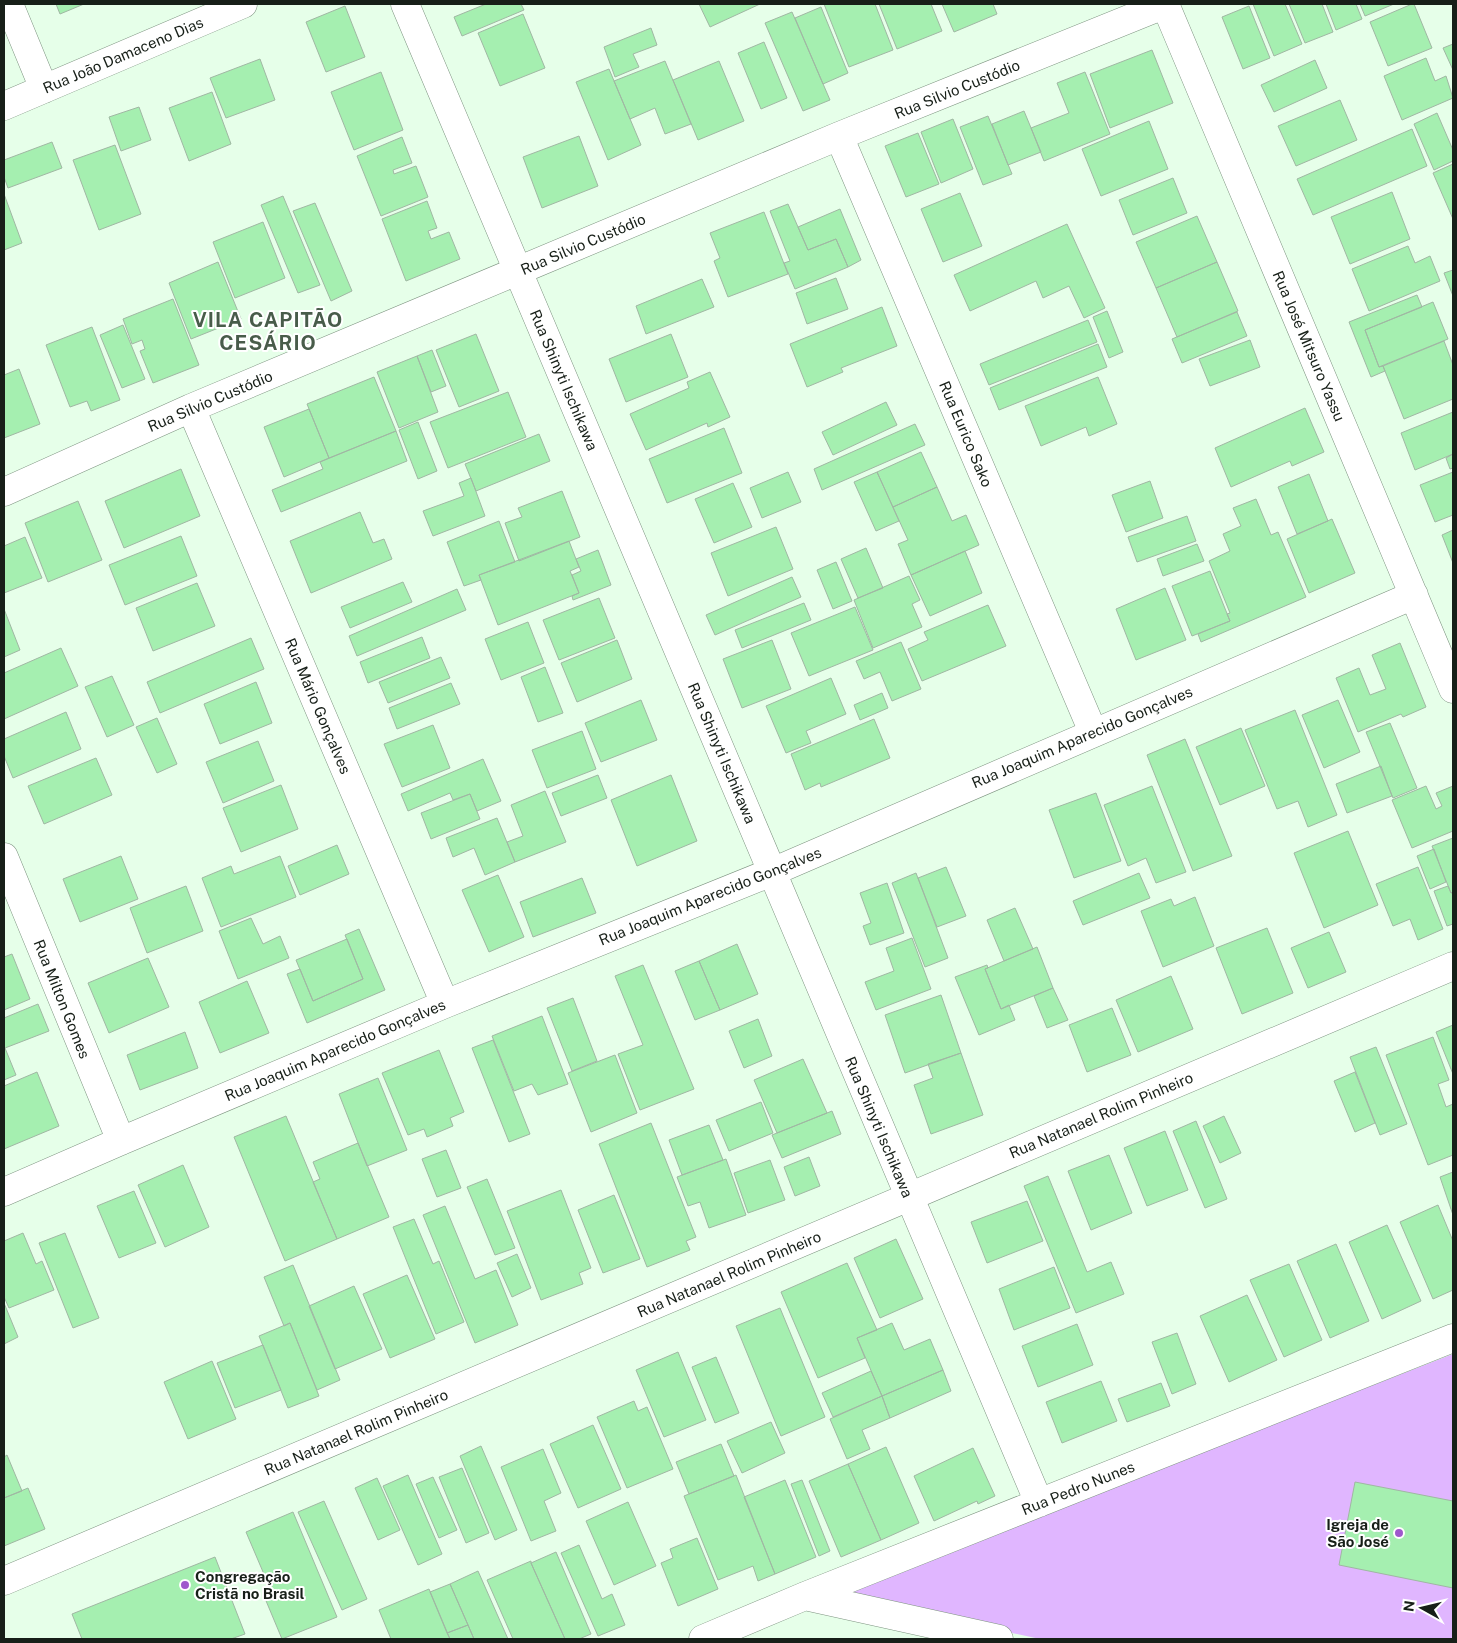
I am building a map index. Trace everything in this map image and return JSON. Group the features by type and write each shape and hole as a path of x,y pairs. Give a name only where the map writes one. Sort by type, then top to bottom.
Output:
{"street":[{"path":"9,4 44,89"},
{"name":"Rua João Damaceno Dias","path":"4,106 243,4"},
{"name":"Rua Shinyti Ischikawa","path":"405,4 1039,1503"},
{"name":"Rua Silvio Custódio","path":"4,492 190,408 839,136 1166,4"},
{"name":"Rua José Mitsuro Yassu","path":"1166,4 1453,689"},
{"name":"Rua Eurico Sako","path":"839,136 1093,732"},
{"name":"Rua Mário Gonçalves","path":"190,408 445,1004"},
{"name":"Rua Joaquim Aparecido Gonçalves","path":"4,1192 445,1004 772,872 1414,595"},
{"name":"Rua Milton Gomes","path":"4,857 121,1141"},
{"name":"Rua Natanael Rolim Pinheiro","path":"4,1581 1453,966"},
{"name":"Rua Pedro Nunes","path":"703,1639 805,1596 1453,1338"},
{"path":"805,1596 999,1639"}],"shaded area":[{"path":"1453,1354 1453,1639 1040,1639 835,1595"}],"building":[{"path":"56,4 84,4 60,14"},
{"path":"486,4 521,4 524,10 462,36 454,17"},
{"path":"699,4 760,4 710,27"},
{"path":"824,4 875,4 893,50 849,67"},
{"path":"879,4 931,4 942,31 897,49"},
{"path":"942,4 993,4 997,14 954,32"},
{"path":"1253,4 1285,4 1302,44 1274,56"},
{"path":"1289,4 1322,4 1333,32 1305,43"},
{"path":"1326,4 1356,4 1362,19 1336,30"},
{"path":"1360,4 1394,4 1365,16"},
{"path":"1414,4 1432,48 1388,66 1370,22"},
{"path":"345,6 365,57 326,72 306,22"},
{"path":"1249,6 1270,58 1243,69 1222,17"},
{"path":"821,7 848,73 823,84 795,18"},
{"path":"792,12 830,100 803,111 765,23"},
{"path":"523,14 545,68 500,86 478,33"},
{"path":"651,28 657,45 633,54 639,67 615,77 604,47"},
{"path":"764,42 787,98 761,109 738,53"},
{"path":"1453,44 1453,70 1443,48"},
{"path":"1152,50 1173,103 1110,128 1090,74"},
{"path":"1426,58 1435,81 1446,76 1453,98 1402,120 1384,76"},
{"path":"260,59 275,100 226,118 210,78"},
{"path":"1315,60 1327,88 1274,112 1261,85"},
{"path":"665,61 691,124 665,134 655,108 630,119 614,81"},
{"path":"719,61 744,121 698,140 673,80"},
{"path":"609,69 641,145 608,160 576,82"},
{"path":"381,72 403,130 354,150 331,92"},
{"path":"1085,72 1110,134 1044,161 1031,128 1069,113 1057,83"},
{"path":"212,92 231,144 189,161 169,108"},
{"path":"1340,100 1357,140 1296,166 1278,126"},
{"path":"139,107 151,140 121,151 109,117"},
{"path":"1024,111 1041,152 1008,165 992,124"},
{"path":"1437,113 1453,150 1453,161 1434,170 1414,124"},
{"path":"988,116 1012,174 983,185 960,127"},
{"path":"953,119 973,169 941,183 921,132"},
{"path":"1149,121 1168,169 1101,196 1082,149"},
{"path":"1412,129 1427,166 1313,215 1297,179"},
{"path":"918,133 939,184 906,197 885,146"},
{"path":"579,136 598,186 542,208 523,157"},
{"path":"402,137 412,163 393,170 394,174 416,166 428,197 381,216 357,156"},
{"path":"52,142 62,168 8,188 4,177 4,160"},
{"path":"115,145 141,214 99,230 73,160"},
{"path":"1453,164 1453,219 1433,173"},
{"path":"1173,178 1187,213 1133,235 1119,200"},
{"path":"1392,192 1410,239 1350,264 1331,217"},
{"path":"960,193 982,246 943,262 921,209"},
{"path":"4,194 22,243 4,250"},
{"path":"283,196 320,285 298,293 261,205"},
{"path":"427,201 437,228 428,231 431,239 449,232 460,259 406,281 382,219"},
{"path":"315,203 352,291 331,301 293,211"},
{"path":"788,204 808,250 836,239 848,267 795,289 784,263 790,261 770,211"},
{"path":"840,209 861,260 848,267 836,239 808,250 798,227"},
{"path":"764,212 788,274 728,297 714,261 720,258 710,233"},
{"path":"1197,216 1217,262 1156,288 1136,242"},
{"path":"263,222 285,278 235,298 213,242"},
{"path":"1067,224 1105,308 1084,318 1069,286 1043,298 1036,281 970,311 954,275"},
{"path":"1408,246 1415,263 1430,256 1440,281 1369,311 1352,269"},
{"path":"218,262 241,319 191,339 169,283"},
{"path":"1217,262 1238,311 1177,337 1156,288"},
{"path":"1453,270 1453,296 1444,273"},
{"path":"836,278 848,309 807,324 796,293"},
{"path":"702,279 714,307 646,334 636,306"},
{"path":"1417,295 1422,307 1365,330 1379,367 1383,366 1385,371 1371,377 1349,322"},
{"path":"173,299 199,365 153,383 140,351 145,349 142,340 132,344 123,319"},
{"path":"1433,302 1448,339 1379,367 1365,330"},
{"path":"882,307 897,346 841,368 843,372 807,387 790,344"},
{"path":"1107,311 1123,352 1109,358 1093,317"},
{"path":"1237,312 1247,336 1182,363 1172,339"},
{"path":"1088,320 1097,342 989,385 980,364"},
{"path":"123,325 145,379 122,388 100,335"},
{"path":"92,327 120,400 91,411 87,401 70,407 46,345"},
{"path":"476,334 499,391 459,407 436,350"},
{"path":"671,334 688,377 626,402 609,359"},
{"path":"1250,340 1260,367 1210,386 1199,359"},
{"path":"1444,341 1453,365 1453,399 1404,419 1383,366"},
{"path":"1098,344 1107,367 999,410 990,388"},
{"path":"432,350 446,386 431,392 417,356"},
{"path":"417,356 438,412 399,428 377,372"},
{"path":"19,369 40,424 4,438 4,375"},
{"path":"710,372 730,417 708,427 707,423 646,450 630,414 689,388 687,382"},
{"path":"374,377 396,431 329,458 307,404"},
{"path":"1098,377 1117,424 1089,436 1086,427 1041,446 1025,406"},
{"path":"508,392 526,437 448,468 430,422"},
{"path":"886,402 897,425 833,455 822,432"},
{"path":"1305,408 1324,452 1292,466 1290,461 1231,487 1215,448"},
{"path":"309,409 329,458 284,477 264,427"},
{"path":"1453,412 1453,454 1415,470 1401,433"},
{"path":"418,422 437,471 418,479 399,430"},
{"path":"915,424 925,445 822,490 814,469"},
{"path":"724,428 742,473 667,503 649,459"},
{"path":"396,431 407,461 281,512 272,490 323,469 320,462"},
{"path":"539,434 550,461 476,491 465,464"},
{"path":"921,452 937,487 893,507 877,472"},
{"path":"1453,454 1453,468 1450,469 1446,458"},
{"path":"181,469 200,516 124,548 105,501"},
{"path":"788,472 801,502 762,518 750,488"},
{"path":"877,472 899,521 876,531 854,482"},
{"path":"1453,472 1453,515 1435,522 1420,485"},
{"path":"1309,474 1328,521 1297,534 1278,487"},
{"path":"471,478 485,516 433,536 423,511 464,496 459,483"},
{"path":"1150,481 1163,518 1126,532 1112,495"},
{"path":"733,483 752,527 714,543 695,499"},
{"path":"937,487 952,521 966,515 979,545 911,575 898,544 908,540 893,507"},
{"path":"562,491 580,537 519,561 505,523 522,517 518,508"},
{"path":"1256,499 1271,535 1278,532 1306,597 1201,642 1198,634 1230,621 1227,614 1230,613 1209,561 1230,551 1223,534 1241,526 1233,508"},
{"path":"78,501 102,560 48,582 25,523"},
{"path":"360,512 373,543 384,539 392,559 311,593 290,541"},
{"path":"1187,516 1196,541 1137,562 1128,537"},
{"path":"1332,519 1355,573 1309,593 1287,539"},
{"path":"499,521 515,562 479,575 481,580 464,586 447,542"},
{"path":"776,527 793,569 728,596 711,553"},
{"path":"1453,530 1453,563 1442,535"},
{"path":"181,536 197,576 125,605 109,565"},
{"path":"25,537 42,578 4,593 4,546"},
{"path":"569,541 579,567 570,571 579,593 498,625 479,575"},
{"path":"1197,544 1204,561 1163,576 1157,559"},
{"path":"866,548 883,588 858,598 841,559"},
{"path":"598,550 611,585 573,600 572,596 579,593 572,575 581,571 576,559"},
{"path":"965,551 982,593 930,616 911,575"},
{"path":"836,562 852,601 833,609 817,570"},
{"path":"1210,571 1230,621 1192,636 1172,586"},
{"path":"909,576 920,600 912,604 922,627 873,648 854,600"},
{"path":"792,577 801,597 715,635 706,615"},
{"path":"403,582 412,602 350,628 341,607"},
{"path":"197,583 215,626 153,651 136,608"},
{"path":"1165,588 1186,640 1136,660 1116,609"},
{"path":"457,589 466,610 357,656 349,636"},
{"path":"599,598 615,638 559,660 543,620"},
{"path":"804,603 811,620 742,648 735,630"},
{"path":"988,605 1006,646 922,681 908,649 928,640 924,632"},
{"path":"855,607 873,650 809,676 791,633"},
{"path":"4,609 20,650 4,657"},
{"path":"528,622 544,663 501,680 485,639"},
{"path":"422,637 430,658 368,683 360,662"},
{"path":"251,638 264,669 160,713 147,682"},
{"path":"617,640 632,679 577,702 561,663"},
{"path":"772,640 791,689 742,708 723,659"},
{"path":"901,642 921,689 892,701 880,672 864,679 856,661"},
{"path":"1400,643 1426,707 1403,717 1401,714 1358,732 1336,678 1359,668 1370,695 1386,689 1372,655"},
{"path":"61,648 78,686 4,719 4,673"},
{"path":"441,657 450,678 388,703 379,682"},
{"path":"545,667 563,713 538,722 521,677"},
{"path":"112,676 134,725 107,737 85,687"},
{"path":"831,678 846,714 806,731 811,743 786,753 766,706"},
{"path":"256,682 272,723 220,744 204,704"},
{"path":"451,683 460,704 397,729 389,708"},
{"path":"882,693 888,708 860,720 854,705"},
{"path":"641,700 657,740 601,762 585,723"},
{"path":"1338,700 1360,752 1324,768 1302,715"},
{"path":"1295,710 1337,815 1308,827 1298,801 1277,809 1245,730"},
{"path":"66,712 81,749 13,778 4,756 4,739"},
{"path":"157,718 177,764 157,773 136,727"},
{"path":"874,719 890,758 821,787 820,783 805,790 791,754"},
{"path":"1390,723 1417,788 1393,798 1366,732"},
{"path":"433,725 450,768 402,787 384,744"},
{"path":"1241,728 1265,786 1220,805 1196,747"},
{"path":"582,731 596,769 547,788 532,750"},
{"path":"1185,739 1232,856 1193,871 1147,755"},
{"path":"258,741 274,781 223,803 206,762"},
{"path":"96,758 112,795 44,824 28,786"},
{"path":"483,759 501,801 477,811 470,794 453,800 450,793 408,811 401,794"},
{"path":"1381,766 1392,796 1347,813 1336,784"},
{"path":"598,775 607,798 561,816 552,793"},
{"path":"671,775 697,841 637,866 611,800"},
{"path":"281,785 298,829 241,852 223,808"},
{"path":"1152,786 1186,872 1156,883 1146,858 1128,866 1104,805"},
{"path":"1426,786 1436,809 1442,806 1436,793 1453,786 1453,831 1412,848 1392,800"},
{"path":"545,791 566,842 515,862 507,842 523,836 511,805"},
{"path":"1096,793 1121,861 1074,878 1049,810"},
{"path":"470,794 480,819 431,839 421,813"},
{"path":"497,818 515,862 485,875 474,848 453,857 446,838"},
{"path":"1348,831 1378,905 1324,928 1294,853"},
{"path":"1453,838 1453,892 1451,893 1432,846"},
{"path":"337,845 349,874 300,895 288,866"},
{"path":"1434,849 1446,882 1430,889 1417,856"},
{"path":"121,856 138,899 80,922 63,879"},
{"path":"280,856 296,897 221,927 202,878 231,866 234,874"},
{"path":"946,867 966,916 937,927 918,878"},
{"path":"1418,867 1443,929 1418,940 1410,919 1393,926 1376,884"},
{"path":"916,873 948,958 925,967 892,883"},
{"path":"1139,873 1150,898 1083,925 1073,901"},
{"path":"498,875 524,937 489,952 462,890"},
{"path":"582,878 596,913 533,937 520,902"},
{"path":"887,883 904,933 870,945 863,926 871,923 860,893"},
{"path":"186,886 203,931 147,953 130,908"},
{"path":"1448,886 1451,893 1453,892 1453,924 1447,926 1434,891"},
{"path":"1195,897 1214,946 1163,967 1141,911 1171,899 1174,906"},
{"path":"1015,908 1033,949 1004,961 987,920"},
{"path":"251,918 263,944 280,936 289,958 238,979 219,931"},
{"path":"1267,928 1293,993 1242,1014 1216,948"},
{"path":"359,929 385,990 307,1023 287,974 300,969 313,1001 363,979 345,935"},
{"path":"1329,932 1346,972 1308,988 1291,948"},
{"path":"912,938 931,989 876,1010 865,982 894,971 886,948"},
{"path":"347,939 363,979 313,1001 296,960"},
{"path":"737,944 758,994 720,1010 699,961"},
{"path":"1037,947 1053,988 1001,1009 985,969"},
{"path":"12,954 30,999 4,1010 4,957"},
{"path":"148,958 169,1007 109,1033 88,983"},
{"path":"699,961 720,1010 695,1020 675,971"},
{"path":"643,965 694,1089 640,1110 618,1054 643,1045 615,976"},
{"path":"987,965 988,968 985,969 1001,1009 1009,1005 1015,1020 979,1035 955,977"},
{"path":"1171,976 1193,1029 1138,1052 1116,1000"},
{"path":"247,981 269,1033 220,1053 199,1002"},
{"path":"1053,988 1068,1020 1047,1028 1034,996"},
{"path":"941,995 961,1053 905,1073 885,1015"},
{"path":"573,998 597,1061 572,1071 547,1008"},
{"path":"38,1004 49,1031 5,1048 16,1075 4,1080 4,1018"},
{"path":"1112,1008 1131,1055 1087,1072 1069,1025"},
{"path":"542,1016 568,1084 538,1095 532,1084 514,1091 492,1036"},
{"path":"758,1019 772,1056 744,1068 729,1031"},
{"path":"1453,1025 1453,1074 1436,1032"},
{"path":"185,1032 198,1068 140,1090 127,1055"},
{"path":"1433,1037 1449,1080 1438,1084 1446,1107 1453,1104 1453,1155 1428,1165 1386,1055"},
{"path":"493,1040 530,1134 509,1142 472,1048"},
{"path":"1376,1047 1407,1124 1380,1135 1350,1057"},
{"path":"439,1050 464,1112 450,1118 453,1126 427,1137 424,1129 408,1135 382,1073"},
{"path":"961,1053 983,1115 931,1134 914,1085 933,1078 928,1064"},
{"path":"615,1055 637,1113 591,1132 568,1073"},
{"path":"803,1059 827,1113 777,1133 754,1080"},
{"path":"37,1072 59,1126 4,1149 4,1086"},
{"path":"1355,1072 1375,1123 1355,1132 1334,1081"},
{"path":"378,1078 407,1150 367,1166 339,1094"},
{"path":"761,1102 773,1133 729,1151 716,1120"},
{"path":"832,1111 841,1134 782,1158 772,1135"},
{"path":"286,1116 337,1239 285,1261 234,1137"},
{"path":"1224,1116 1241,1153 1220,1163 1203,1126"},
{"path":"1196,1121 1227,1199 1205,1208 1173,1131"},
{"path":"651,1123 696,1237 686,1241 690,1250 647,1267 599,1144"},
{"path":"709,1125 723,1160 682,1175 669,1140"},
{"path":"1165,1131 1188,1190 1147,1206 1124,1148"},
{"path":"358,1143 389,1217 337,1239 313,1182 320,1179 313,1162"},
{"path":"446,1150 461,1188 437,1197 422,1159"},
{"path":"1109,1155 1132,1213 1091,1230 1068,1171"},
{"path":"809,1157 820,1186 795,1196 784,1167"},
{"path":"726,1159 746,1215 709,1228 700,1202 688,1206 677,1177"},
{"path":"770,1160 785,1200 748,1213 734,1173"},
{"path":"183,1165 209,1227 165,1247 138,1185"},
{"path":"1453,1172 1453,1215 1440,1177"},
{"path":"1048,1176 1087,1272 1111,1262 1124,1294 1076,1313 1024,1186"},
{"path":"487,1179 515,1248 495,1255 467,1187"},
{"path":"561,1190 591,1268 579,1273 583,1284 541,1300 507,1211"},
{"path":"134,1191 156,1243 119,1258 97,1206"},
{"path":"614,1195 640,1259 603,1273 578,1210"},
{"path":"1027,1201 1043,1241 987,1263 971,1222"},
{"path":"1438,1205 1453,1241 1453,1290 1433,1299 1400,1222"},
{"path":"445,1206 475,1279 496,1270 518,1325 475,1343 423,1215"},
{"path":"414,1219 433,1264 439,1261 464,1322 436,1334 393,1227"},
{"path":"1387,1225 1421,1301 1382,1319 1349,1242"},
{"path":"23,1233 36,1264 42,1261 54,1290 9,1308 4,1297 4,1241"},
{"path":"65,1233 99,1318 73,1328 39,1243"},
{"path":"896,1239 923,1299 880,1318 854,1258"},
{"path":"1336,1244 1369,1321 1330,1338 1297,1261"},
{"path":"517,1254 531,1288 512,1297 497,1263"},
{"path":"847,1263 877,1330 857,1338 865,1358 818,1378 781,1292"},
{"path":"1289,1264 1322,1340 1284,1357 1250,1280"},
{"path":"293,1265 340,1380 317,1390 290,1323 284,1326 264,1277"},
{"path":"1054,1267 1070,1308 1014,1330 999,1289"},
{"path":"407,1275 435,1339 390,1358 363,1294"},
{"path":"354,1286 382,1349 335,1369 309,1306"},
{"path":"1247,1295 1277,1360 1229,1382 1200,1316"},
{"path":"4,1303 18,1337 4,1344"},
{"path":"780,1308 825,1417 781,1436 736,1326"},
{"path":"290,1323 319,1396 288,1408 259,1336"},
{"path":"892,1323 904,1350 930,1339 943,1370 882,1396 857,1338"},
{"path":"1077,1324 1093,1365 1038,1387 1022,1346"},
{"path":"1177,1333 1196,1384 1172,1394 1152,1342"},
{"path":"263,1345 281,1390 235,1408 217,1363"},
{"path":"678,1352 706,1420 664,1437 636,1370"},
{"path":"716,1357 739,1413 715,1423 692,1367"},
{"path":"212,1361 236,1419 188,1439 164,1382"},
{"path":"943,1370 951,1391 890,1418 882,1396"},
{"path":"871,1371 882,1396 833,1417 822,1393"},
{"path":"1101,1381 1117,1421 1062,1443 1046,1402"},
{"path":"1161,1383 1170,1406 1127,1422 1118,1399"},
{"path":"882,1396 890,1418 862,1430 870,1449 847,1459 830,1419"},
{"path":"634,1401 638,1411 647,1407 673,1469 627,1488 597,1417"},
{"path":"771,1422 785,1453 742,1473 727,1441"},
{"path":"593,1425 621,1489 578,1508 550,1444"},
{"path":"721,1444 734,1476 689,1494 676,1462"},
{"path":"481,1446 517,1530 495,1540 460,1456"},
{"path":"886,1447 919,1523 881,1540 848,1464"},
{"path":"973,1448 995,1496 978,1504 977,1501 934,1521 914,1476"},
{"path":"543,1449 561,1493 544,1501 556,1531 531,1541 501,1467"},
{"path":"7,1455 22,1491 4,1498 4,1457"},
{"path":"848,1464 881,1540 841,1557 809,1481"},
{"path":"462,1468 489,1533 466,1543 439,1477"},
{"path":"408,1475 442,1554 418,1565 383,1486"},
{"path":"736,1475 775,1574 758,1581 753,1566 718,1580 684,1496"},
{"path":"433,1477 457,1530 439,1538 416,1484"},
{"path":"377,1478 400,1530 378,1540 355,1488"},
{"path":"785,1480 816,1557 775,1574 744,1497"},
{"path":"802,1480 830,1551 819,1556 791,1484"},
{"name":"Igreja de São José","path":"1355,1482 1453,1501 1453,1588 1339,1565"},
{"path":"28,1488 45,1529 4,1546 4,1498"},
{"path":"324,1501 367,1599 342,1610 298,1512"},
{"path":"628,1502 656,1566 614,1585 586,1521"},
{"path":"293,1512 337,1617 282,1639 264,1596 272,1593 246,1532"},
{"path":"697,1538 718,1589 678,1606 661,1563 673,1558 670,1549"},
{"path":"579,1545 602,1599 612,1594 625,1625 598,1636 561,1553"},
{"path":"556,1552 591,1634 579,1639 565,1639 531,1563"},
{"name":"Congregação Cristã no Brasil","path":"215,1557 245,1634 231,1639 82,1639 72,1614"},
{"path":"531,1561 565,1639 513,1639 487,1580"},
{"path":"478,1571 508,1639 474,1639 450,1584"},
{"path":"450,1584 468,1625 447,1633 430,1592"},
{"path":"429,1589 450,1639 391,1639 379,1610"},
{"path":"468,1625 474,1639 450,1639 447,1633"}],"place":[{"name":"Igreja de São José","path":"1399,1533"},
{"name":"Congregação Cristã no Brasil","path":"185,1585"}],"district":[{"name":"VILA CAPITÃO CESÁRIO","path":"268,332"}]}
